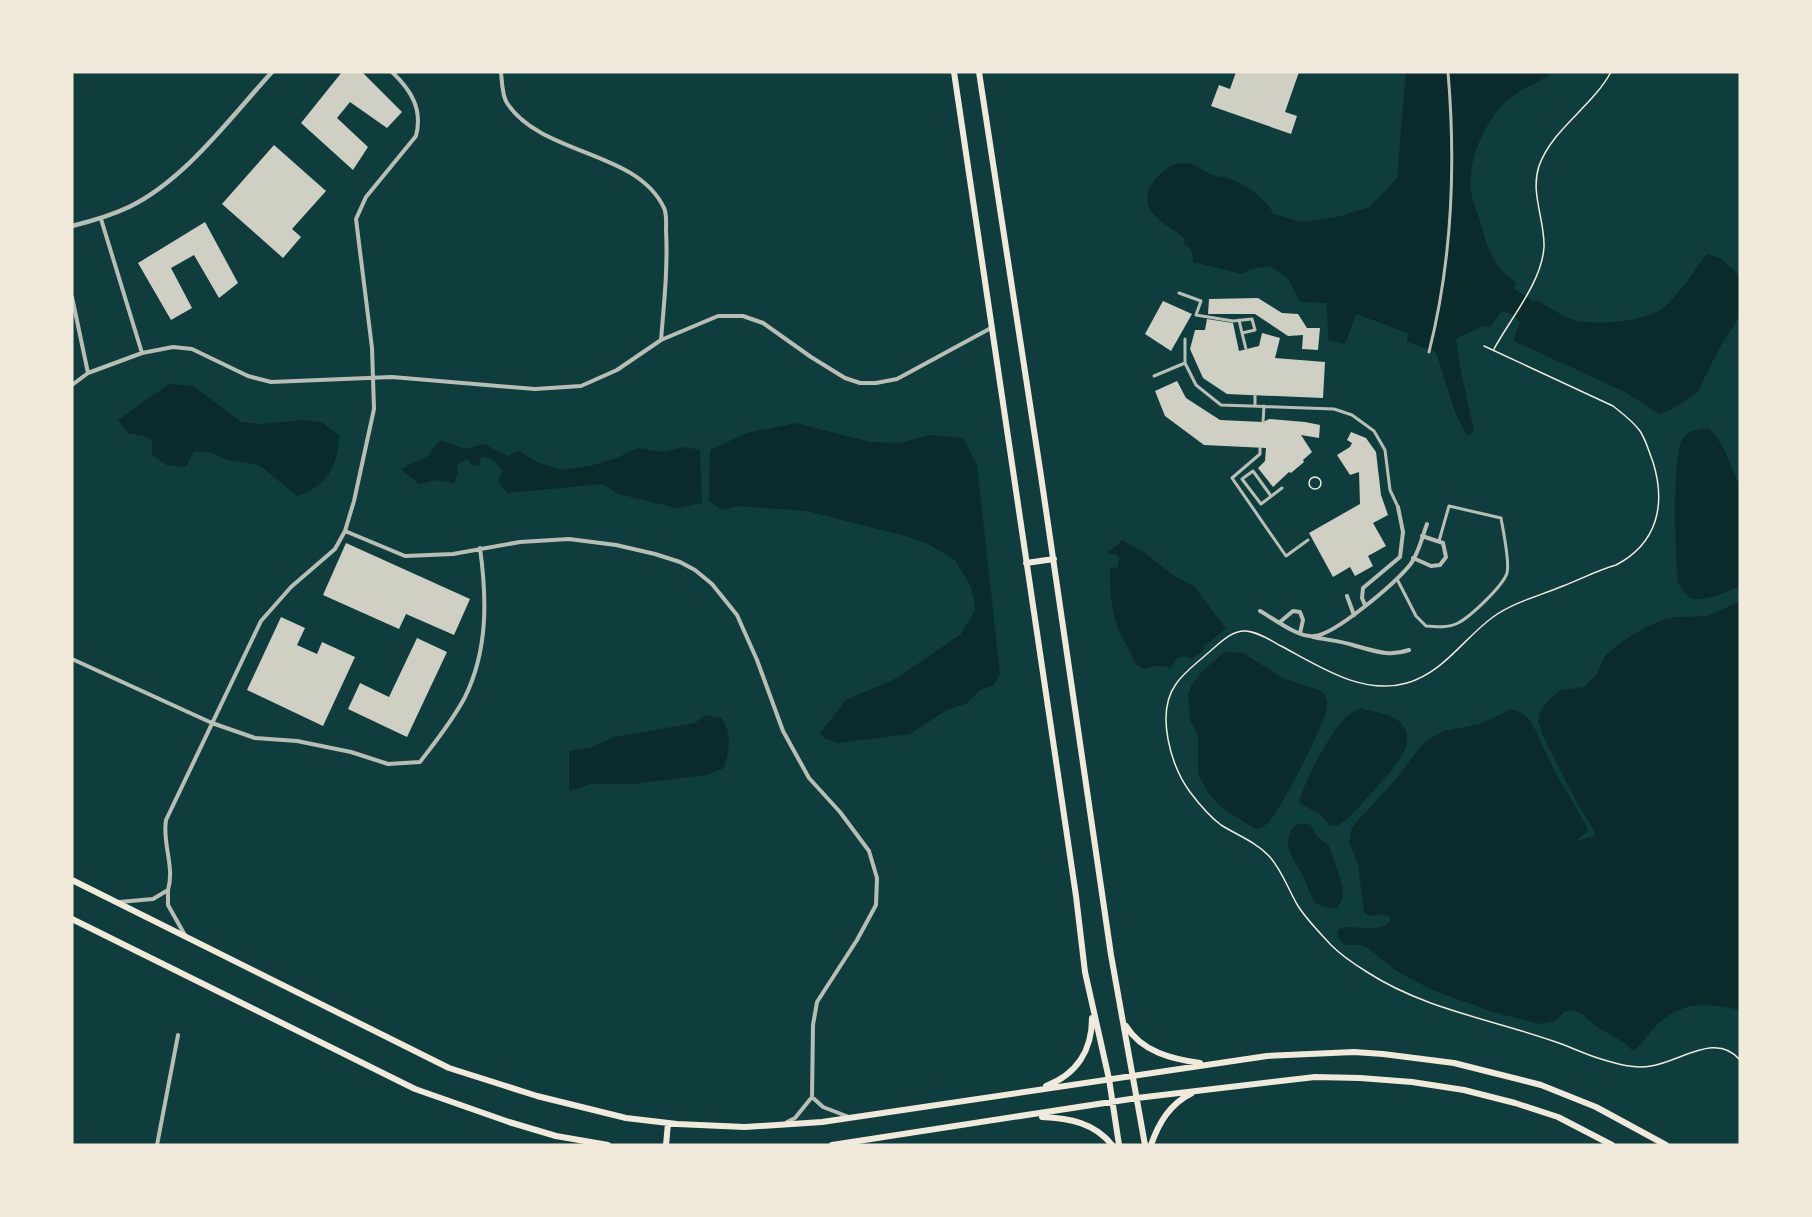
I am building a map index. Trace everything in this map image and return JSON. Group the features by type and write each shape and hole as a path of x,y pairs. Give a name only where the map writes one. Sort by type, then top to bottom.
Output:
{"main road":[{"path":"954,72 1076,896 1085,972 1114,1103 1119,1145"},
{"path":"979,72 1054,559 1111,955 1145,1145"},
{"path":"1026,563 1054,559"},
{"path":"72,880 449,1068 586,1109 626,1118 668,1123 736,1126 782,1125 852,1118 1267,1056 1383,1054 1454,1063 1540,1085 1596,1107 1666,1145"},
{"path":"72,919 416,1089 547,1134 608,1145"},
{"path":"1031,1091 1064,1077 1080,1062 1091,1035 1091,1002"},
{"path":"1122,1016 1130,1033 1144,1046 1174,1058 1209,1064"},
{"path":"832,1145 1027,1117 1137,1098 1315,1077 1412,1082 1464,1090 1558,1117 1612,1145"},
{"path":"1151,1145 1158,1126 1168,1111 1197,1091"},
{"path":"1027,1117 1050,1117 1079,1122 1100,1132 1112,1145"},
{"path":"666,1145 668,1123"}],"street":[{"path":"72,226 101,219 130,207 159,189 183,169 272,72"},
{"path":"187,937 168,905 171,878 164,832 166,820 261,621 291,587 335,549 345,531 354,501 374,409 375,378 356,219 366,197 416,136 419,115 408,89 392,72"},
{"path":"501,72 505,102 521,120 554,141 595,156 646,183 665,209 667,257 661,340"},
{"path":"1429,352 1437,322 1446,265 1451,208 1452,155 1448,72"},
{"path":"101,219 142,353"},
{"path":"1179,293 1201,301 1196,315 1233,321 1252,319 1255,330 1242,333"},
{"path":"72,297 88,372"},
{"path":"72,385 88,372 142,353 173,347 192,349 248,376 271,382 393,376 544,389 581,386 617,370 661,340 718,316 742,316 763,323 844,378 860,383 876,383 897,379 992,328"},
{"path":"1239,320 1246,349"},
{"path":"1185,339 1185,363 1196,385 1221,405 1334,409 1352,415 1374,431 1385,450 1390,490 1398,507 1403,545 1400,557 1363,588 1362,598 1365,605"},
{"path":"1154,376 1185,363"},
{"path":"1255,395 1255,406"},
{"path":"1263,422 1264,406"},
{"path":"1260,448 1260,454 1232,478 1286,556 1308,540"},
{"path":"1245,466 1250,473"},
{"path":"1271,496 1253,471 1242,479 1261,504 1282,488"},
{"path":"1396,578 1416,616 1426,626 1441,628 1458,623 1476,609 1500,585 1507,573 1508,561 1501,518 1449,506 1439,542"},
{"path":"1312,637 1335,629 1410,565 1427,524"},
{"path":"345,531 405,556 453,554 520,542 569,539 616,545 655,554 680,562 695,570 712,584 737,615 757,660 783,731 809,778 840,812 869,851 877,878 876,905 857,940 817,1002 813,1025 812,1097 795,1118 782,1125"},
{"path":"1413,558 1431,566 1440,565 1446,557 1443,543 1422,536"},
{"path":"72,659 212,723 255,738 297,741 351,752 388,764 420,762 465,697 481,648 486,603 480,548"},
{"path":"1347,596 1354,615"},
{"path":"1260,610 1299,633 1312,637 1380,652 1401,653 1409,650"},
{"path":"1280,622 1293,611 1300,612 1303,620 1299,633"},
{"path":"117,902 153,899 168,890"},
{"path":"157,1145 178,1035"},
{"path":"812,1097 835,1113 852,1118"}],"path":[{"path":"1493,350 1536,275 1544,250 1536,195 1539,168 1549,146 1587,104 1611,72"},
{"path":"1484,346 1613,406 1640,430 1656,472 1659,495 1659,508 1644,545 1628,559 1616,565 1533,596 1502,611 1478,629 1437,668 1407,683 1386,685 1357,682 1334,674 1262,635 1247,631 1234,633 1185,673 1171,691 1167,715 1170,753 1181,778 1204,810 1220,824 1269,855 1299,906 1331,945 1346,958 1386,984 1438,1007 1554,1041 1617,1064 1635,1067 1650,1066 1699,1050 1715,1048 1728,1050 1740,1060"},
{"path":"1314,476 1320,478 1318,488 1314,489 1308,484 1314,476"}],"water":[{"path":"1406,72 1555,72 1508,100 1492,118 1479,142 1470,179 1472,198 1492,256 1501,269 1516,283 1514,289 1534,302 1536,300 1577,321 1614,322 1641,318 1660,310 1681,289 1708,254 1720,258 1740,276 1740,316 1720,347 1697,393 1671,410 1659,414 1625,392 1514,341 1520,324 1513,315 1501,312 1491,326 1481,327 1456,339 1474,431 1467,436 1455,412 1436,352 1407,342 1408,333 1356,314 1345,344 1328,340 1327,303 1300,302 1289,280 1270,266 1250,269 1242,274 1193,262 1192,251 1185,246 1184,238 1157,218 1149,207 1147,199 1149,190 1159,174 1175,164 1188,163 1213,175 1237,182 1261,198 1274,214 1301,222 1337,217 1370,207 1397,178"},
{"path":"169,384 193,386 241,422 261,424 305,420 323,423 339,436 336,457 329,474 316,487 297,496 259,465 228,460 212,453 194,451 186,467 166,465 152,454 152,440 128,433 118,420"},
{"path":"796,423 870,442 900,443 931,435 963,438 977,465 1000,674 994,685 980,690 967,703 945,711 910,734 838,743 824,738 820,733 846,700 897,678 961,634 975,611 970,585 955,560 928,544 909,537 807,511 737,506 722,510 709,501 710,450 747,433"},
{"path":"1708,428 1723,446 1740,485 1740,586 1716,596 1696,599 1687,595 1678,582 1675,531 1677,463 1685,435"},
{"path":"440,440 465,449 484,444 507,456 519,451 537,462 562,470 590,466 614,459 638,448 662,452 685,447 700,450 702,503 676,508 619,494 602,484 507,493 498,480 503,471 494,461 485,457 481,457 479,466 471,465 468,458 457,465 458,472 454,483 436,480 419,484 401,469 428,456"},
{"path":"1122,540 1145,553 1174,576 1194,586 1226,629 1204,646 1203,651 1192,659 1183,656 1176,659 1171,668 1156,666 1145,669 1133,661 1118,628 1111,594 1110,569 1118,567 1119,557 1116,554 1109,555 1108,551"},
{"path":"1740,601 1740,1010 1704,1005 1682,1008 1662,1020 1633,1051 1574,1010 1564,1012 1555,1021 1540,1024 1493,1012 1432,990 1395,970 1368,948 1361,945 1345,945 1339,940 1337,932 1340,928 1373,928 1390,921 1389,916 1380,914 1369,916 1364,912 1358,864 1349,842 1352,827 1396,779 1424,742 1443,731 1480,724 1511,709 1522,713 1531,721 1555,772 1586,825 1588,832 1578,841 1593,836 1594,830 1577,803 1542,734 1538,721 1540,711 1561,690 1584,687 1596,675 1605,656 1620,643 1646,627 1665,619 1708,616"},
{"path":"1224,652 1243,653 1283,678 1321,691 1327,701 1324,718 1292,785 1268,823 1256,829 1223,809 1209,794 1198,774 1198,735 1190,720 1188,695 1191,686 1202,672"},
{"path":"1361,708 1387,715 1400,722 1406,731 1405,749 1394,767 1354,812 1339,825 1330,826 1320,814 1299,803 1312,770 1327,743 1342,721"},
{"path":"705,715 721,718 725,724 729,736 724,768 706,775 633,784 591,784 569,791 569,751 592,747 614,737 695,723"},
{"path":"1304,823 1311,825 1317,836 1329,846 1343,889 1342,900 1337,908 1323,907 1314,902 1292,858 1288,846 1290,833 1296,826"}],"building":[{"path":"342,72 362,72 402,112 387,128 350,102 337,118 368,147 353,170 301,123"},
{"path":"1236,72 1299,72 1285,112 1297,116 1291,134 1211,106 1219,85 1230,89"},
{"path":"274,145 326,191 292,229 301,237 283,258 222,204"},
{"path":"205,222 238,283 219,298 194,255 171,268 192,308 171,320 138,263"},
{"path":"1258,298 1282,313 1298,314 1307,328 1320,328 1318,350 1302,349 1303,335 1288,336 1255,314 1208,314 1209,299"},
{"path":"1163,301 1192,314 1171,351 1145,334"},
{"path":"1207,319 1233,323 1239,351 1259,346 1262,333 1280,338 1275,358 1325,362 1323,398 1227,394 1203,378 1190,349 1195,330 1205,330"},
{"path":"1177,381 1186,398 1220,420 1263,422 1269,419 1305,422 1320,425 1319,438 1301,435 1312,452 1303,460 1304,462 1273,487 1258,468 1265,461 1266,448 1204,445 1165,416 1155,391"},
{"path":"1351,432 1366,438 1376,452 1381,495 1388,515 1373,523 1386,546 1368,556 1373,566 1355,576 1350,567 1333,577 1309,533 1360,504 1359,472 1350,475 1337,455 1350,447 1352,443 1347,440"},
{"path":"346,543 470,599 454,635 406,614 399,629 323,595"},
{"path":"281,617 305,628 297,645 317,654 322,642 355,657 323,726 247,690"},
{"path":"417,638 447,652 407,737 348,709 360,683 389,697"}]}
